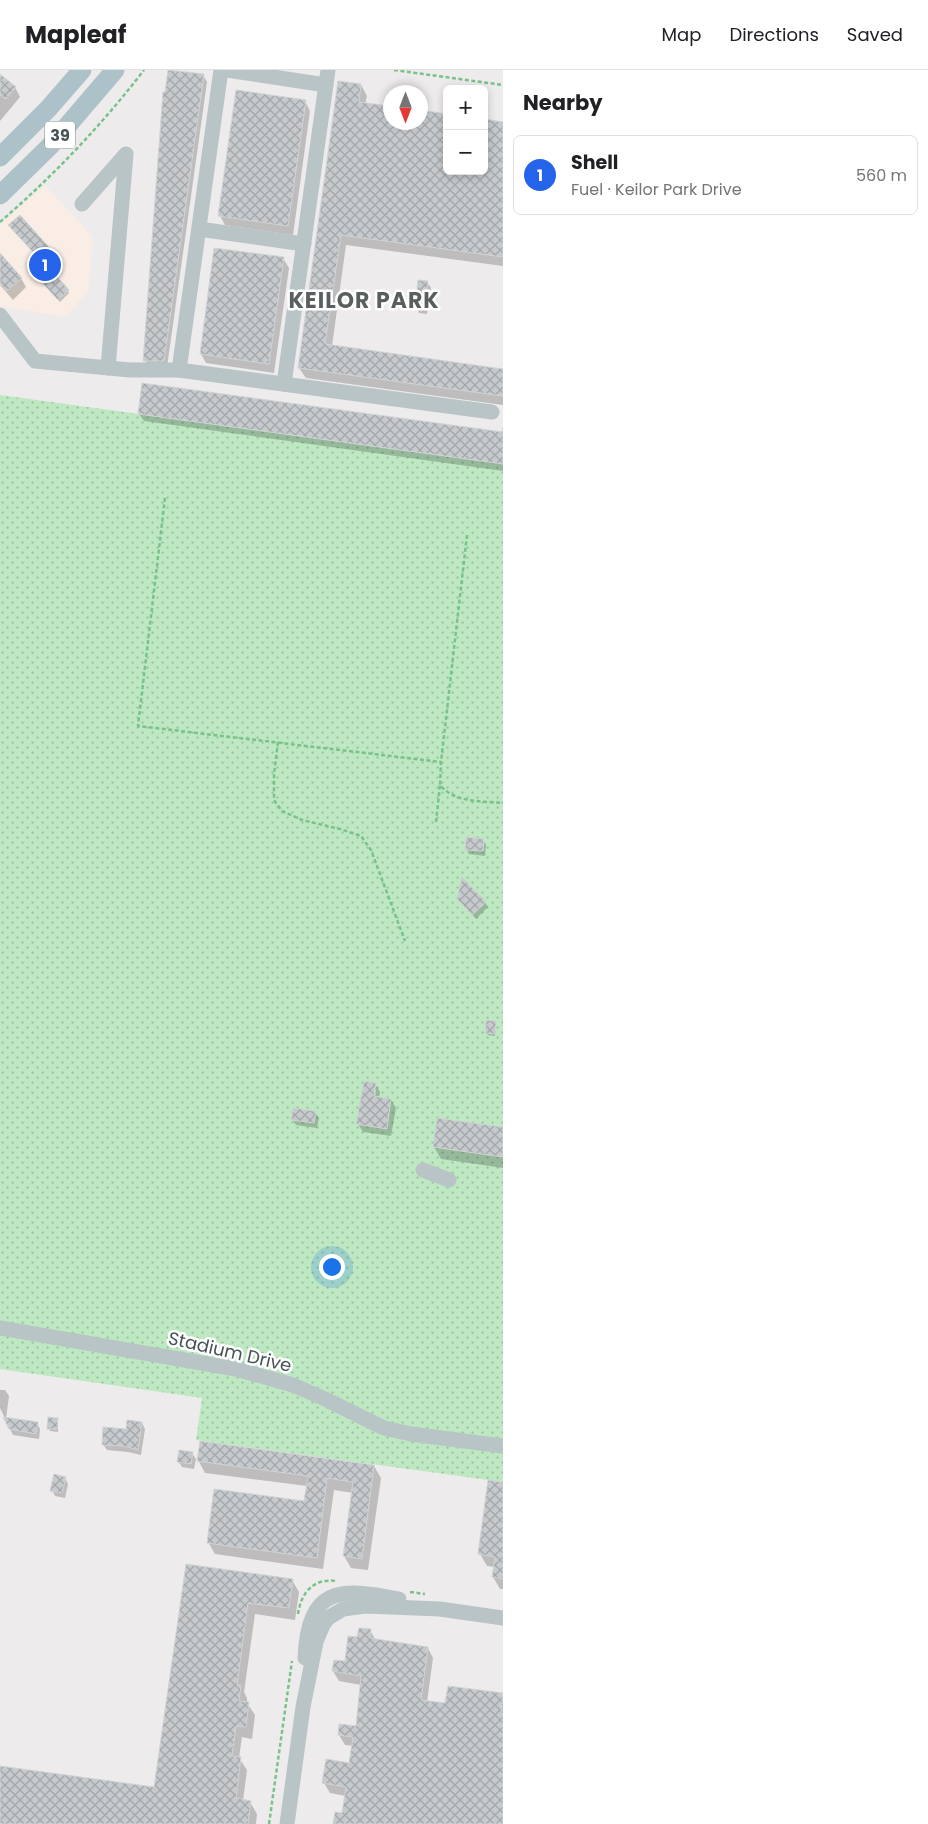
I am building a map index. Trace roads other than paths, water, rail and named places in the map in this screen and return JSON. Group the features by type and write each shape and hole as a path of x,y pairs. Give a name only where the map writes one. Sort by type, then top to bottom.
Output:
{"main road":[{"name":"39","path":"0,157 53,103 82,70"},
{"name":"39","path":"0,195 50,146 115,70"}],"street":[{"path":"179,370 221,70"},
{"path":"227,70 327,77 284,384"},
{"path":"82,204 126,154 108,368"},
{"path":"199,229 304,244"},
{"path":"0,315 35,362 130,370 179,370 492,412"},
{"path":"424,1170 449,1180"},
{"name":"Stadium Drive","path":"0,1328 236,1369 293,1385 384,1428 411,1434 503,1446"},
{"path":"287,1824 303,1707 316,1642 323,1625 335,1613 343,1609 365,1606 440,1610 503,1618"}],"place":[{"name":"Shell","path":"45,265"}],"district":[{"name":"KEILOR PARK","path":"364,300"}]}
